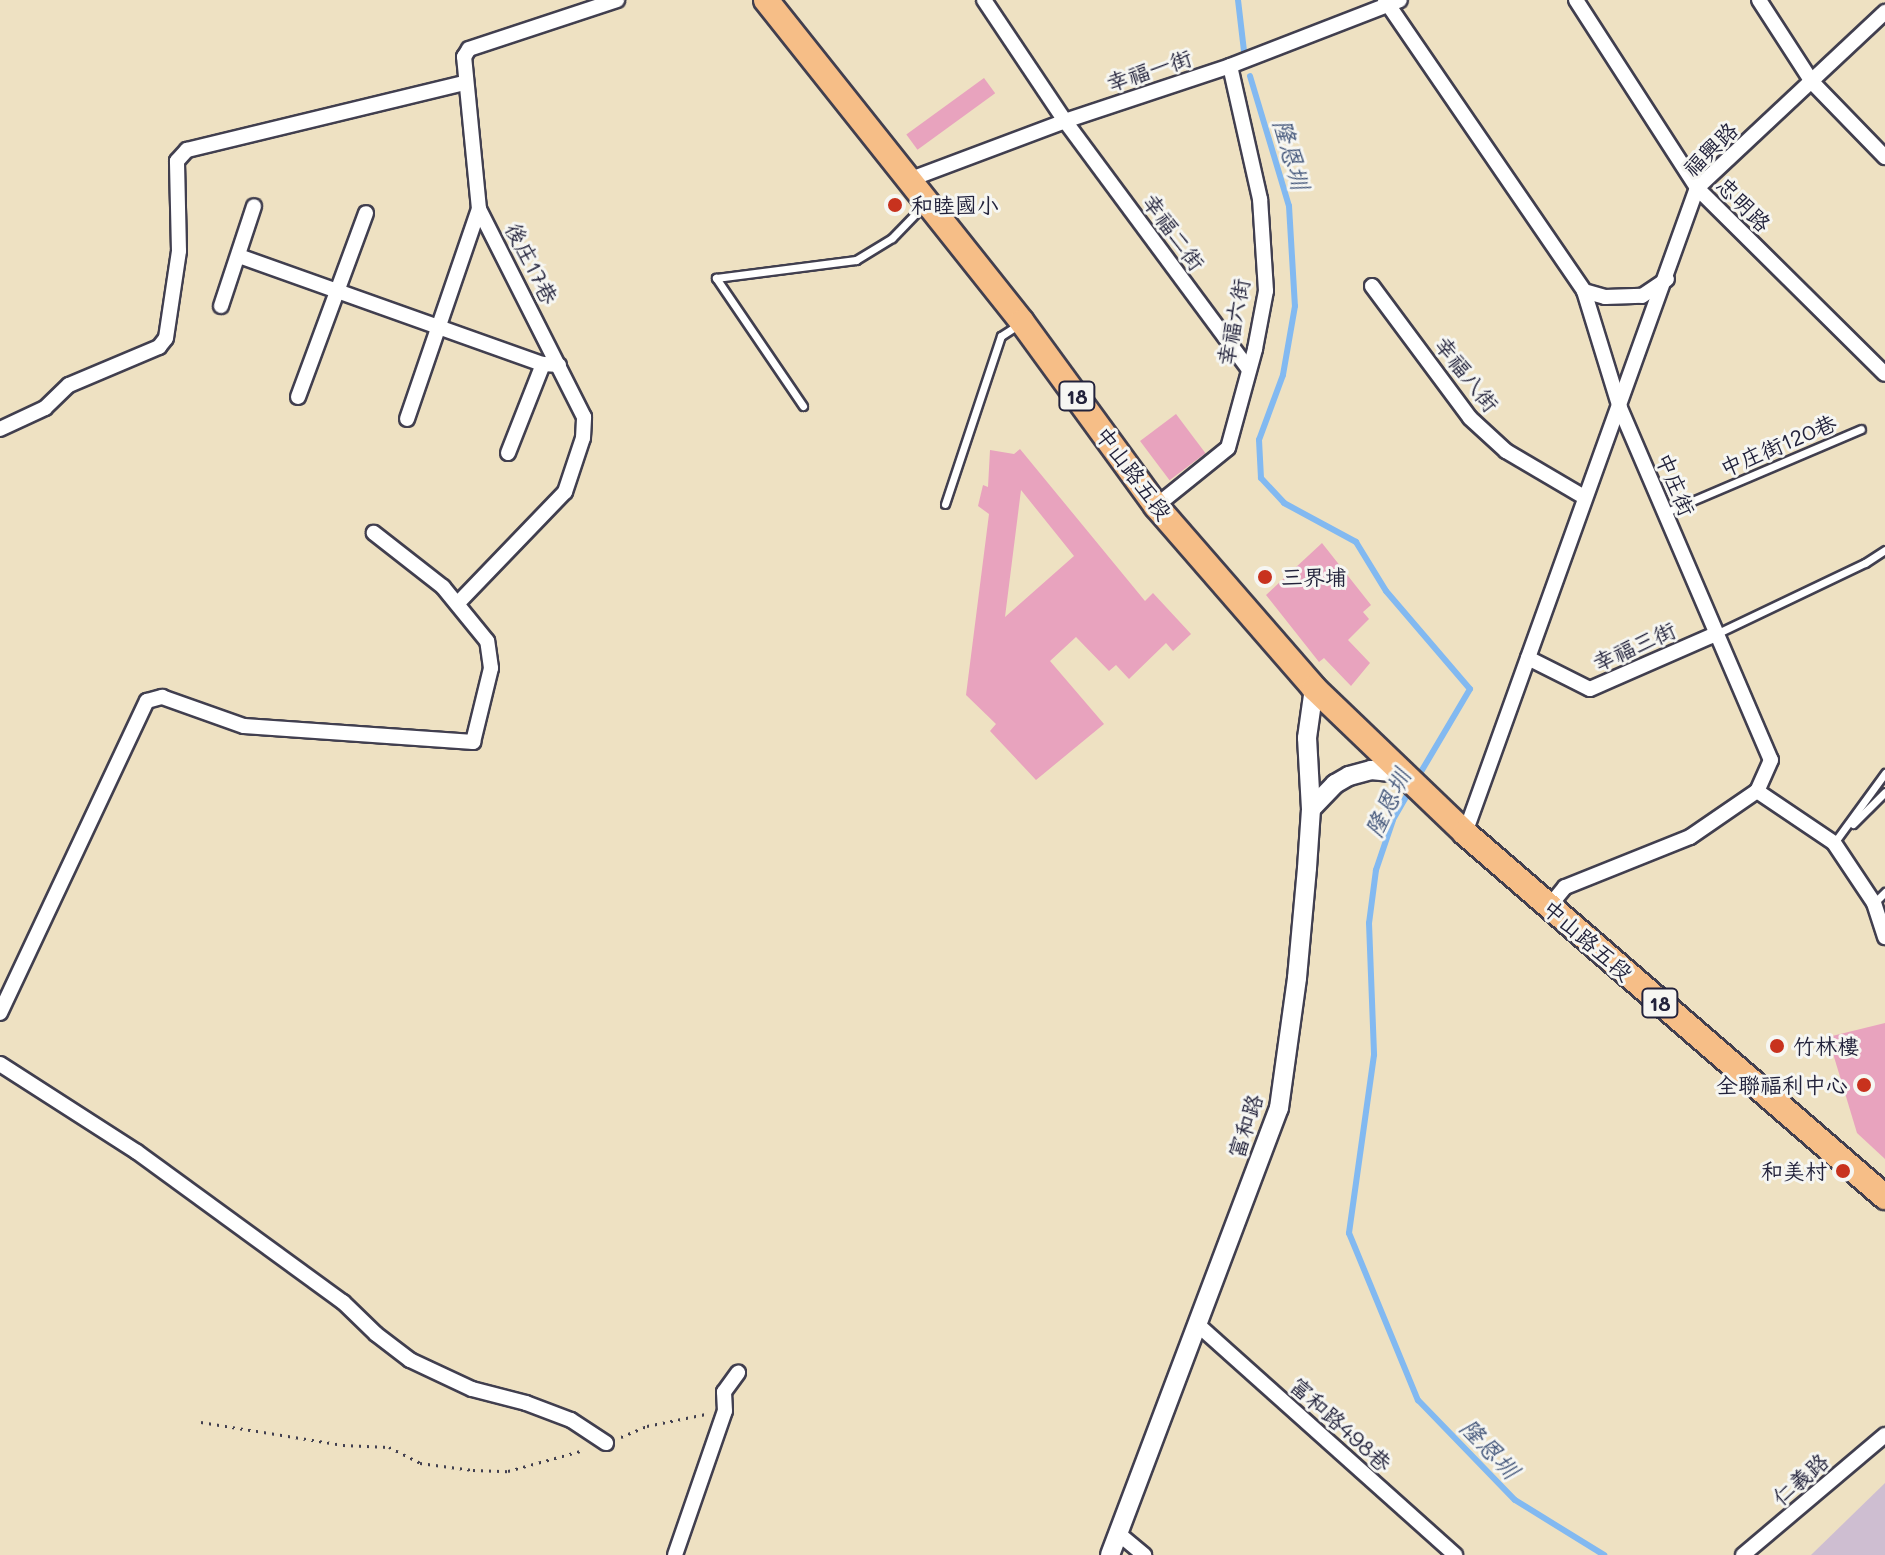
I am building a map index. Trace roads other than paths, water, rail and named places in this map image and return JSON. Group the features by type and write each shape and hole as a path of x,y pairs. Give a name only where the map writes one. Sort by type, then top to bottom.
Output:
{"main road":[{"name":"中山路五段","path":"766,0 1022,322 1156,506 1314,688 1465,833 1885,1197"}],"street":[{"name":"後庄17巷","path":"459,602 565,492 583,438 584,417 479,209 464,57 469,49 617,0"},
{"name":"幸福二街","path":"984,0 1065,121 1248,368"},
{"name":"忠明路","path":"1576,0 1697,188 1885,374"},
{"path":"1759,0 1812,82 1885,157"},
{"name":"幸福一街","path":"911,179 1065,121 1230,66 1390,2"},
{"name":"中庄街","path":"1390,2 1584,291 1620,408 1771,760 1757,791"},
{"name":"福興路","path":"1465,833 1584,497 1667,279 1697,188 1885,12"},
{"name":"幸福六街","path":"1156,506 1228,448 1266,291 1260,199 1230,66"},
{"path":"0,429 45,408 69,385 159,347 166,338 179,251 177,161 187,150 465,83"},
{"path":"221,306 254,206"},
{"path":"407,419 479,209"},
{"path":"298,397 366,213"},
{"path":"239,256 543,364 559,365"},
{"path":"1584,291 1605,297 1642,296 1667,279"},
{"name":"幸福八街","path":"1372,286 1470,418 1506,451 1584,497"},
{"path":"508,453 543,364"},
{"path":"0,1013 147,701 162,697 244,726 473,742 491,668 487,641 459,602 374,533"},
{"name":"幸福三街","path":"1528,658 1590,689 1716,634"},
{"name":"富和路","path":"1110,1555 1279,1108 1297,978 1311,809 1307,738 1314,688"},
{"path":"1311,809 1335,784 1349,776 1371,770 1403,775"},
{"path":"1549,907 1565,887 1690,837 1757,791 1834,843 1874,903 1885,937"},
{"path":"0,1064 162,1170 343,1302 376,1334 410,1360 472,1389 526,1403 571,1420 606,1443"},
{"name":"富和路498巷","path":"1198,1325 1455,1555"},
{"path":"675,1555 725,1411 724,1392 738,1373"},
{"name":"仁義路","path":"1743,1555 1885,1435"},
{"path":"1119,1534 1144,1555"}],"lane":[{"path":"803,406 716,278 856,260 892,238 927,201"},
{"path":"945,504 1001,336 1022,322"},
{"name":"中庄街120巷","path":"1664,513 1861,429"},
{"path":"1716,634 1865,563 1885,550"},
{"path":"1834,843 1885,773"},
{"path":"1834,843 1885,792"},
{"path":"1874,903 1885,892"}],"waterway":[{"name":"隆恩圳","path":"1238,0 1245,60"},
{"name":"隆恩圳","path":"1250,76 1289,206 1295,306 1283,375 1259,440 1261,478 1284,503 1356,542 1386,591 1470,689 1418,777"},
{"name":"隆恩圳","path":"1410,790 1393,820 1376,870 1369,923 1374,1055 1349,1233 1418,1400 1515,1500 1604,1555"}],"place":[{"name":"和睦國小","path":"895,205"},
{"name":"三界埔","path":"1265,577"},
{"name":"竹林樓","path":"1777,1046"},
{"name":"全聯福利中心","path":"1864,1085"},
{"name":"和美村","path":"1843,1171"}]}
